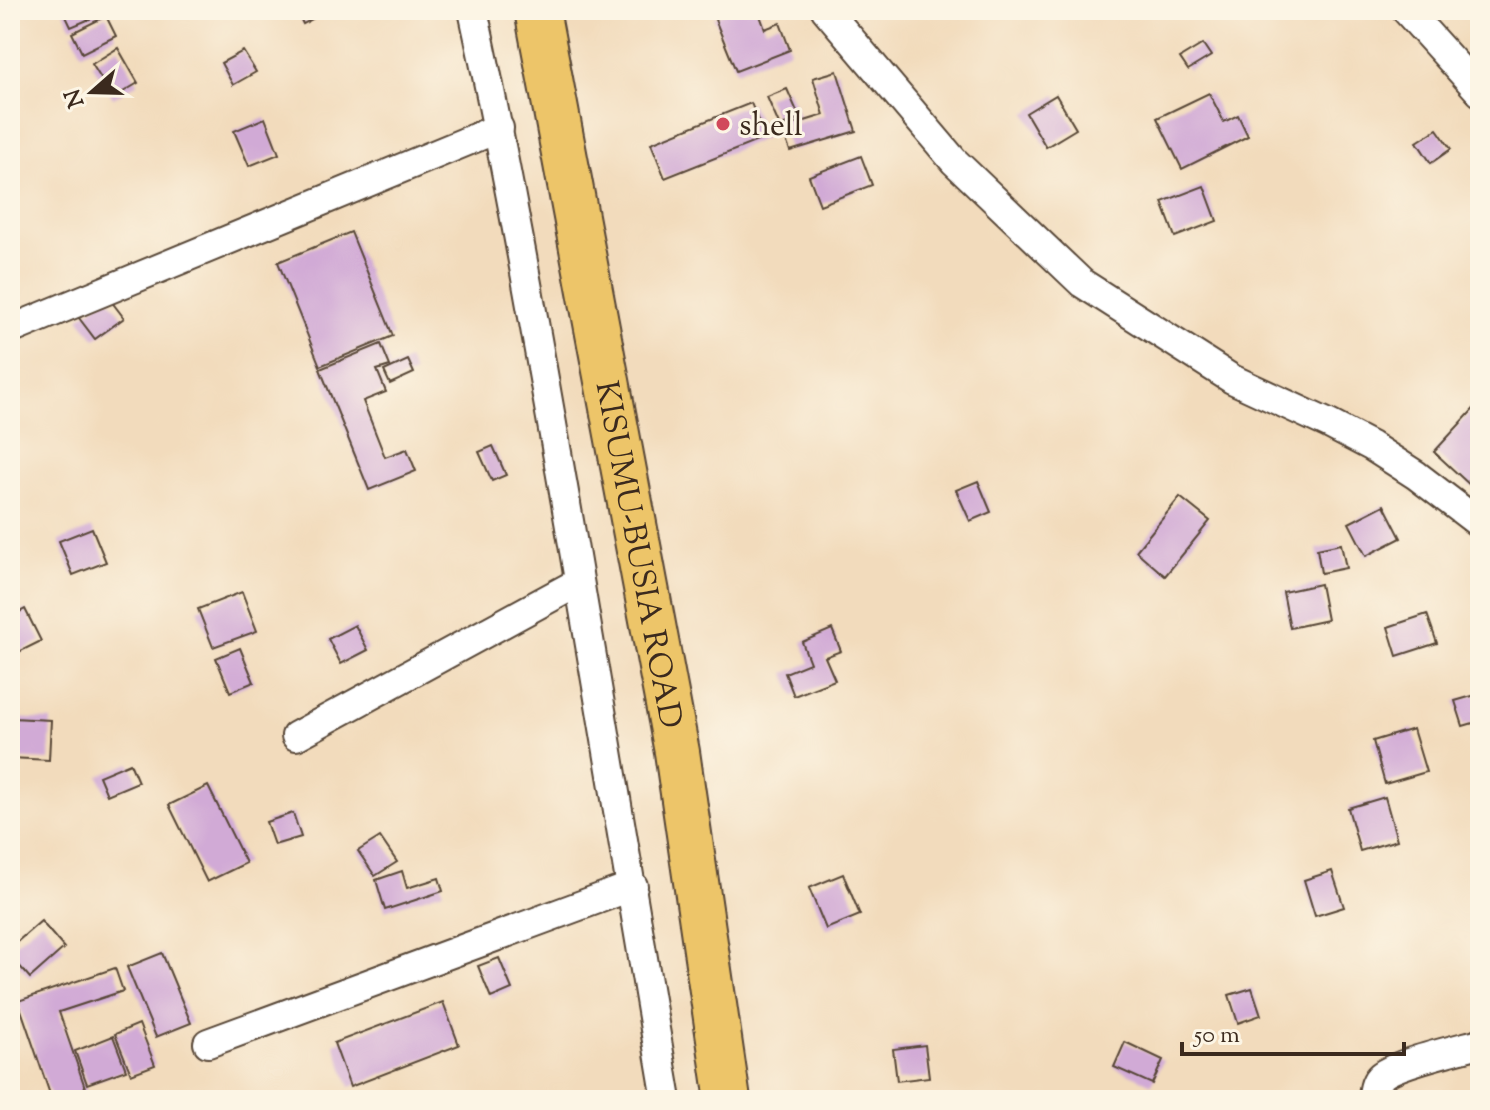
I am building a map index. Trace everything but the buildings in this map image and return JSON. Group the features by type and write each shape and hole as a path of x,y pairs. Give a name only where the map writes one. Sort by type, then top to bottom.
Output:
{"highway":[{"name":"KISUMU-BUSIA ROAD","path":"537,10 677,752 728,1100"}],"street":[{"path":"473,10 499,128 633,886 667,1100"},
{"path":"826,10 954,161 1082,283 1232,379 1371,446 1416,475 1480,524"},
{"path":"1406,10 1480,92"},
{"path":"10,330 499,128"},
{"path":"296,736 579,582"},
{"path":"208,1043 633,886"},
{"path":"1373,1100 1376,1082 1383,1074 1480,1043"}],"place":[{"name":"shell","path":"723,124"}]}
